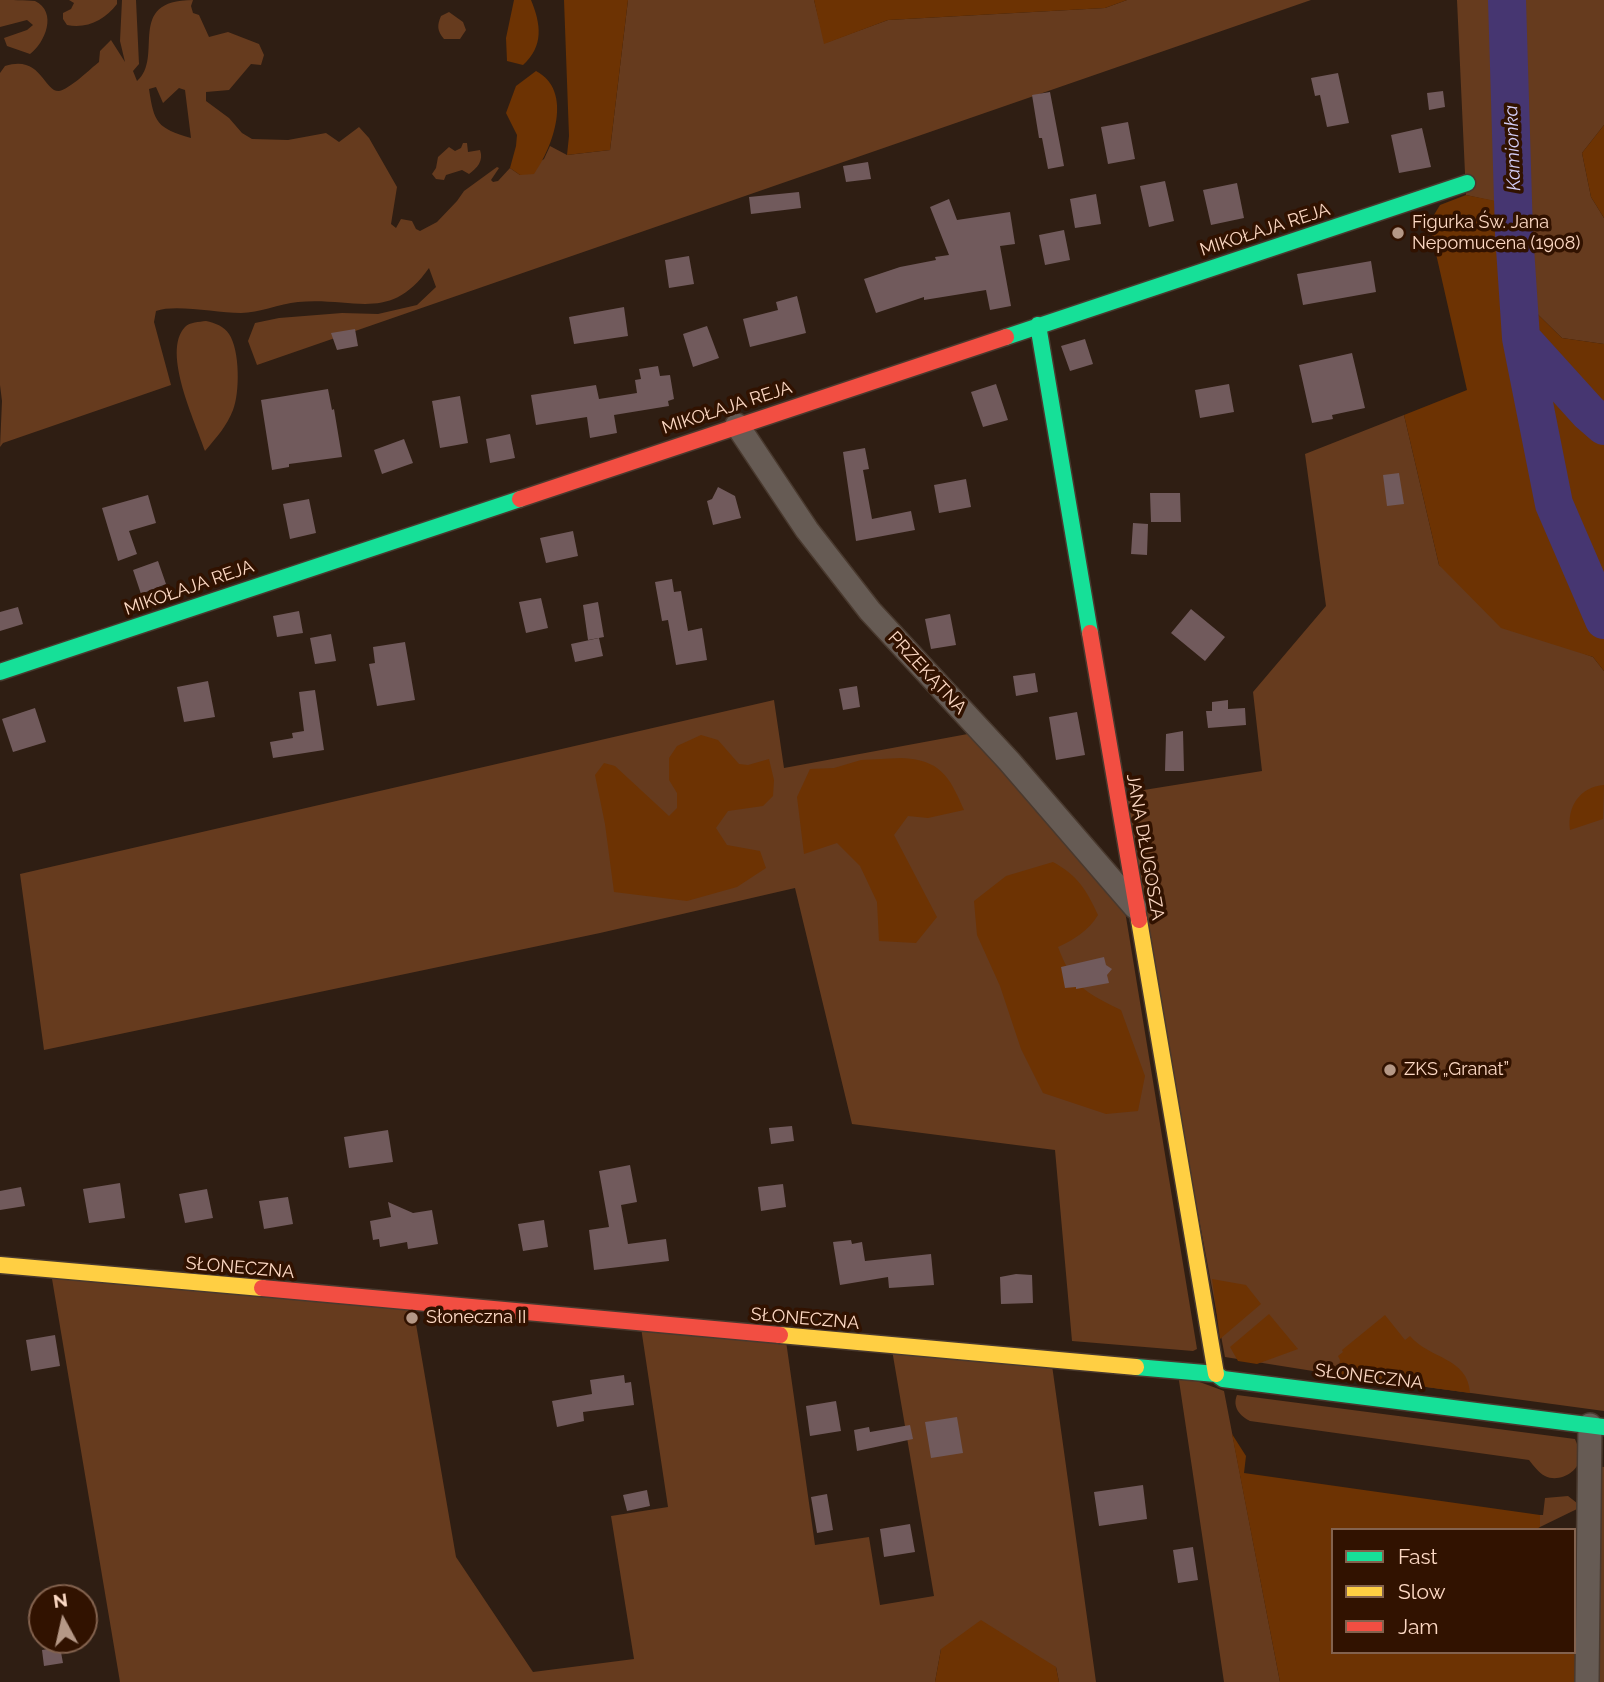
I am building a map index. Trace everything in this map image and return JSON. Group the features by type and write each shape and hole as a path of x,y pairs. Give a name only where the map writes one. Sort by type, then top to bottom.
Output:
{"street":[{"name":"MIKOŁAJA REJA","path":"0,672 1467,183"},
{"name":"JANA DŁUGOSZA","path":"1038,326 1216,1374"},
{"name":"PRZEKĄTNA","path":"737,425 807,530 870,611 1009,761 1135,907"},
{"name":"SŁONECZNA","path":"0,1265 1216,1374 1223,1379 1597,1426"},
{"path":"1587,1682 1597,1426"}],"shaded area":[{"path":"0,0 35,1 46,12 47,28 40,43 30,54 7,46 4,38 27,30 33,25 27,20 0,27"},
{"path":"69,0 117,0 117,4 107,15 95,22 74,26 67,25 63,19 63,13 71,9 74,3"},
{"path":"122,0 136,0 139,64 133,71 137,81 145,71 152,19 159,9 172,2 193,0 193,13 199,15 209,37 228,32 259,44 264,55 261,65 251,64 229,90 206,92 206,101 252,139 288,140 326,133 339,142 359,127 369,138 397,187 391,224 396,228 401,219 412,221 420,231 437,222 464,191 497,167 499,168 491,180 493,182 498,181 510,168 520,175 544,159 550,146 567,155 610,150 628,0 814,0 825,43 888,20 1105,8 1127,0 1311,0 257,365 248,341 255,323 279,318 342,313 378,314 417,305 436,287 429,268 415,285 386,302 298,302 241,313 185,309 156,311 154,322 171,385 3,443 0,447 0,73 5,66 27,65 40,74 49,86 59,91 74,83 99,62 100,51 111,40 125,62 120,41","holes":["156,87 163,103 179,88 185,90 191,138 171,131 159,122 153,110 149,89"]},
{"path":"514,0 531,0 537,18 539,34 535,50 523,65 507,61 506,38"},
{"path":"564,0 628,0 610,150 567,155 569,136"},
{"path":"814,0 1127,0 1105,8 888,20 824,44"},
{"path":"1457,0 1604,0 1604,125 1582,153 1591,197 1604,218 1604,344 1562,338 1516,293 1511,205 1466,195"},
{"path":"449,12 463,22 466,30 460,39 444,39 439,31 441,16"},
{"path":"536,71 548,80 554,92 556,120 548,149 534,174 520,175 510,168 517,135 506,113 516,86"},
{"path":"1604,125 1604,218 1591,197 1582,153"},
{"path":"463,143 467,143 468,152 480,150 481,158 477,167 469,174 462,170 446,175 444,180 436,179 432,174 438,157 449,147 455,151 461,148"},
{"path":"1466,195 1511,204 1516,293 1562,338 1604,344 1604,671 1593,657 1501,628 1439,565 1404,415 1467,390 1429,223 1440,205"},
{"path":"206,321 225,329 233,341 238,383 231,416 205,451 188,406 178,370 177,353 179,338 185,327"},
{"name":"ZKS „Granat”","path":"1404,415 1439,565 1564,646 1593,657 1604,671 1604,1411 1225,1357 1119,794 1262,771 1253,692 1326,606 1305,454"},
{"path":"774,700 784,768 973,733 1125,911 1197,1349 1193,1351 1072,1341 1055,1150 852,1124 795,888 600,933 44,1050 20,874"},
{"path":"701,735 718,740 739,764 748,765 769,759 774,780 773,796 763,806 728,811 716,828 727,845 760,851 766,868 737,887 687,901 614,892 595,775 604,763 615,766 669,816 677,808 677,793 669,780 669,758 677,746"},
{"path":"901,758 925,762 942,772 964,810 928,818 908,816 894,835 937,917 916,943 879,941 877,902 860,866 837,843 804,854 797,797 810,769 834,768 861,760"},
{"path":"1604,785 1603,819 1570,830 1571,813 1577,799 1588,790"},
{"path":"1053,862 1080,884 1098,915 1081,934 1058,947 1069,971 1081,986 1121,1010 1145,1076 1138,1111 1106,1114 1043,1093 1021,1049 1000,986 977,935 974,901 1006,876"},
{"path":"50,1267 412,1301 456,1557 533,1672 634,1659 611,1516 668,1507 640,1321 785,1334 815,1545 869,1537 880,1605 934,1596 891,1344 1051,1358 1096,1682 1059,1682 1056,1667 941,1649 935,1682 120,1682"},
{"path":"1212,1279 1246,1285 1261,1304 1220,1339"},
{"path":"1269,1314 1298,1349 1257,1364 1238,1361 1230,1347"},
{"path":"1385,1315 1405,1340 1410,1336 1427,1350 1455,1365 1468,1381 1470,1393 1338,1375 1338,1356 1342,1350"},
{"path":"1178,1374 1224,1391 1280,1682 1224,1682"},
{"path":"1237,1395 1575,1439 1580,1452 1579,1462 1568,1475 1551,1478 1541,1473 1529,1460 1250,1421 1238,1411"},
{"path":"1232,1434 1246,1456 1244,1473 1540,1515 1538,1528 1331,1528 1331,1654 1576,1654 1576,1642 1577,1682 1280,1682"},
{"path":"1597,1466 1604,1467 1604,1682 1595,1682"},
{"path":"1568,1496 1577,1503 1577,1509 1540,1527 1545,1498"},
{"path":"981,1620 1056,1667 1059,1682 935,1682 941,1649"}],"building":[{"path":"1338,73 1349,123 1327,127 1320,95 1315,96 1311,78"},
{"path":"1443,91 1445,107 1429,110 1427,93"},
{"path":"1050,92 1064,166 1048,169 1042,138 1039,138 1032,95"},
{"path":"1128,122 1135,159 1108,164 1101,127"},
{"path":"1422,128 1431,167 1399,173 1391,135"},
{"path":"868,162 871,179 846,182 843,166"},
{"path":"1165,181 1174,221 1149,227 1140,186"},
{"path":"1237,183 1244,218 1211,225 1203,190"},
{"path":"799,192 801,208 751,214 749,197"},
{"path":"1096,194 1101,224 1075,228 1070,199"},
{"path":"949,199 957,220 1010,212 1015,244 1000,246 1011,306 990,310 986,290 924,300 924,297 876,313 864,279 949,255 930,207"},
{"path":"1064,230 1070,260 1045,265 1039,235"},
{"path":"689,256 694,284 669,288 665,260"},
{"path":"1371,261 1376,292 1303,305 1297,274"},
{"path":"797,296 806,333 750,347 743,319 778,310 776,302"},
{"path":"624,307 628,336 574,344 569,317"},
{"path":"707,326 719,358 693,367 683,334"},
{"path":"355,329 358,346 337,350 331,333"},
{"path":"1085,339 1093,364 1070,371 1061,346"},
{"path":"1352,353 1365,408 1332,415 1333,419 1312,423 1299,365"},
{"path":"658,366 660,376 670,375 674,399 668,401 669,406 614,415 617,433 590,438 587,417 536,425 531,395 596,385 599,399 637,393 635,380 641,379 639,369"},
{"path":"996,384 1008,420 983,427 971,392"},
{"path":"1229,384 1234,412 1200,418 1195,390"},
{"path":"328,389 342,457 289,464 289,467 272,470 261,400"},
{"path":"460,396 468,443 440,448 432,401"},
{"path":"510,434 515,458 490,463 486,439"},
{"path":"404,439 413,463 382,474 374,450"},
{"path":"865,448 869,469 863,470 872,519 911,511 915,530 856,541 843,452"},
{"path":"1399,473 1404,504 1387,506 1383,475"},
{"path":"966,479 971,507 939,513 934,485"},
{"path":"718,487 735,496 741,518 713,525 707,501 712,499"},
{"path":"1150,493 1180,493 1181,522 1151,522"},
{"path":"148,495 156,523 129,531 137,554 118,561 102,508"},
{"path":"309,499 316,533 290,539 283,504"},
{"path":"1133,523 1148,524 1147,555 1131,554"},
{"path":"573,531 578,556 546,563 540,538"},
{"path":"158,561 166,584 141,594 133,570"},
{"path":"672,579 674,592 681,591 688,631 702,628 707,660 676,665 668,620 662,621 655,582"},
{"path":"541,598 548,628 526,633 519,602"},
{"path":"598,602 604,637 588,640 583,605"},
{"path":"18,607 23,624 0,631 0,612"},
{"path":"1191,609 1225,637 1205,661 1171,633"},
{"path":"299,611 303,633 277,637 273,616"},
{"path":"950,614 956,645 931,649 925,619"},
{"path":"331,634 336,661 315,664 310,638"},
{"path":"599,638 603,656 575,662 571,644"},
{"path":"405,642 415,700 377,706 369,664 375,663 373,647"},
{"path":"1035,673 1038,692 1016,696 1013,676"},
{"path":"208,681 215,717 184,722 177,687"},
{"path":"857,686 860,707 843,710 839,689"},
{"path":"315,690 324,750 273,758 270,742 293,738 292,733 304,731 299,692"},
{"path":"1228,700 1228,709 1245,708 1246,725 1208,728 1206,711 1212,711 1212,702"},
{"path":"35,708 46,742 13,752 2,719"},
{"path":"1077,712 1085,755 1056,760 1049,717"},
{"path":"1183,731 1184,771 1165,771 1166,734"},
{"path":"1104,957 1106,965 1112,969 1107,975 1109,983 1076,989 1065,988 1061,967"},
{"path":"792,1126 794,1141 771,1144 769,1128"},
{"path":"388,1130 393,1162 349,1168 344,1137"},
{"path":"630,1165 637,1202 621,1205 628,1244 666,1239 669,1261 594,1270 589,1230 609,1227 599,1171"},
{"path":"120,1183 125,1218 89,1223 83,1189"},
{"path":"783,1184 786,1207 761,1211 758,1187"},
{"path":"21,1187 25,1206 0,1210 0,1191"},
{"path":"207,1189 213,1218 185,1223 179,1194"},
{"path":"288,1197 293,1224 264,1229 259,1201"},
{"path":"388,1202 413,1213 432,1210 438,1244 408,1249 407,1242 380,1247 379,1239 373,1240 370,1221 391,1217"},
{"path":"544,1220 548,1247 523,1251 518,1224"},
{"path":"851,1240 852,1244 862,1242 865,1261 931,1254 934,1285 889,1288 888,1277 840,1285 833,1242"},
{"path":"1032,1275 1033,1303 1001,1304 1000,1277"},
{"path":"55,1335 60,1366 31,1371 26,1340"},
{"path":"624,1375 625,1383 631,1382 634,1405 583,1412 584,1421 557,1427 552,1401 592,1394 590,1380"},
{"path":"836,1401 841,1431 810,1436 806,1406"},
{"path":"957,1417 963,1453 931,1458 925,1422"},
{"path":"910,1425 913,1439 857,1451 854,1430 869,1427 870,1432"},
{"path":"1143,1485 1147,1519 1099,1526 1094,1492"},
{"path":"647,1490 650,1506 627,1511 623,1495"},
{"path":"827,1494 833,1530 817,1533 811,1497"},
{"path":"910,1524 915,1552 884,1557 880,1529"},
{"path":"1193,1547 1198,1580 1178,1583 1173,1550"},
{"path":"42,1654 61,1654 63,1663 44,1666"}],"waterway":[{"name":"Kamionka","path":"1507,0 1514,233 1521,338 1604,426"},
{"name":"Kamionka","path":"1521,338 1554,504 1604,620"}],"traffic: fast":[{"path":"1006,337 1467,183"},
{"path":"1038,325 1090,633"},
{"path":"0,672 520,499"},
{"path":"1136,1367 1216,1374 1223,1379 1604,1427"}],"traffic: slow":[{"path":"1139,920 1216,1374"},
{"path":"0,1265 262,1288"},
{"path":"780,1335 1136,1367"}],"traffic: jam":[{"path":"520,499 1006,337"},
{"path":"1090,633 1139,920"},
{"path":"262,1288 780,1335"}],"place":[{"name":"Figurka Św. Jana Nepomucena (1908)","path":"1398,233"},
{"name":"ZKS „Granat”","path":"1390,1070"},
{"name":"Słoneczna II","path":"412,1318"}]}
